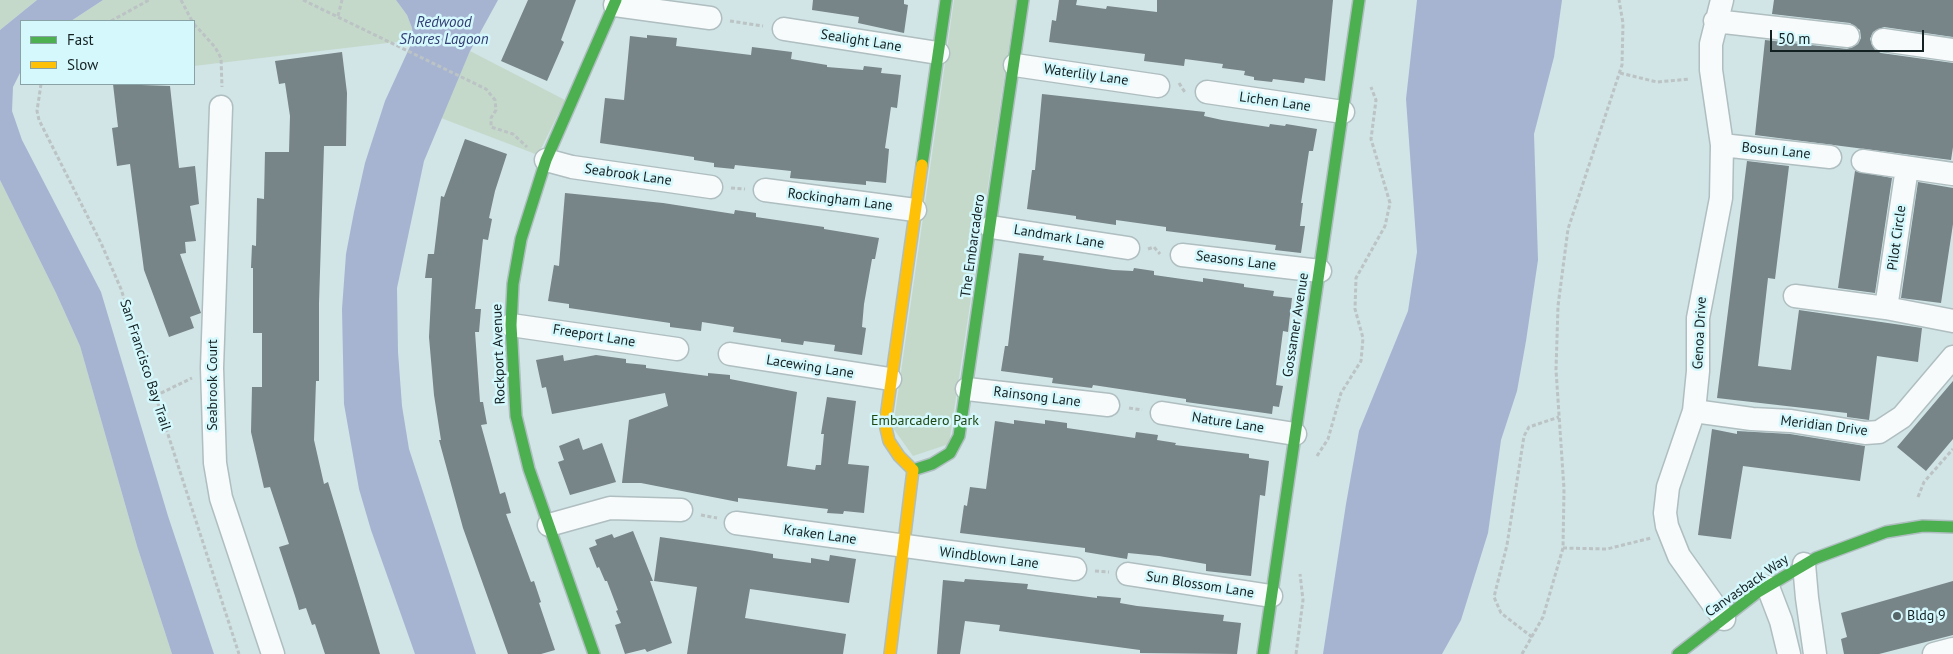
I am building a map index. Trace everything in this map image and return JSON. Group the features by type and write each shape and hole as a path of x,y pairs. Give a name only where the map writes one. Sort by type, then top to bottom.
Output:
{"street":[{"path":"890,654 913,470 899,456 886,431 890,379 946,0"},
{"name":"The Embarcadero","path":"913,470 932,464 950,452 960,436 1023,0"},
{"name":"Gossamer Avenue","path":"1263,654 1360,0"},
{"path":"615,3 710,18"},
{"name":"Rockport Avenue","path":"594,654 529,469 516,416 511,324 514,284 521,239 546,160 615,3"},
{"path":"1718,10 1848,36"},
{"name":"Genoa Drive","path":"1718,10 1711,44 1712,76 1722,144 1721,198 1698,318 1698,371 1694,411 1668,487 1665,504 1667,526 1679,556 1724,619"},
{"name":"Sealight Lane","path":"784,29 938,53"},
{"path":"1883,40 1953,50"},
{"name":"Waterlily Lane","path":"1015,65 1158,86"},
{"name":"Lichen Lane","path":"1207,92 1343,112"},
{"name":"Seabrook Court","path":"221,107 212,368 215,464 221,498 273,654"},
{"name":"Bosun Lane","path":"1722,144 1830,157"},
{"name":"Seabrook Lane","path":"546,160 572,168 711,187"},
{"path":"1863,161 1953,174"},
{"name":"Pilot Circle","path":"1886,308 1907,168"},
{"name":"Rockingham Lane","path":"765,190 915,210"},
{"name":"Landmark Lane","path":"991,227 1128,248"},
{"name":"Seasons Lane","path":"1182,255 1320,271"},
{"path":"1795,296 1886,308 1953,321"},
{"name":"Freeport Lane","path":"511,324 677,349"},
{"name":"Lacewing Lane","path":"730,354 890,379"},
{"name":"Meridian Drive","path":"1694,411 1752,419 1791,421 1866,433 1879,432 1902,417 1953,357"},
{"name":"Rainsong Lane","path":"967,389 1108,405"},
{"name":"Nature Lane","path":"1162,412 1295,434"},
{"path":"549,525 610,508 681,510"},
{"name":"Kraken Lane","path":"736,523 904,547"},
{"name":"Canvasback Way","path":"1678,654 1768,587 1804,564 1835,549 1886,532 1923,526 1953,527"},
{"name":"Windblown Lane","path":"904,547 1075,569"},
{"path":"1804,564 1815,654"},
{"name":"Sun Blossom Lane","path":"1128,574 1271,596"},
{"path":"1768,587 1781,622 1789,654"},
{"path":"1934,654 1953,649"}],"path":[{"path":"113,20 149,0"},
{"path":"181,0 191,20"},
{"path":"303,0 338,16 394,46 486,89 495,100 496,110 491,118 491,127 513,134 546,160"},
{"path":"338,16 342,0"},
{"path":"1522,654 1543,617 1563,548 1564,489 1556,337 1558,306 1568,229 1622,65 1623,23 1619,0"},
{"path":"710,18 784,29"},
{"path":"195,25 215,47 221,58 223,72 221,107"},
{"path":"1620,73 1657,82 1712,76"},
{"path":"1314,462 1328,439 1341,393 1361,362 1363,338 1355,309 1356,278 1385,226 1390,203 1371,139 1376,100 1368,80"},
{"path":"1158,86 1168,89 1179,83 1190,97 1201,92 1207,92"},
{"name":"San Francisco Bay Trail","path":"41,85 36,111 39,120 101,243 117,282 239,654"},
{"path":"711,187 765,190"},
{"path":"1128,248 1137,251 1154,247 1166,260 1182,255"},
{"path":"155,396 212,368"},
{"path":"1108,405 1162,412"},
{"path":"1532,637 1501,613 1494,597 1507,546 1524,436 1529,427 1559,417"},
{"path":"1918,497 1924,482 1953,449"},
{"path":"681,510 736,523"},
{"path":"1563,548 1607,548 1656,537"},
{"path":"1075,569 1128,574"},
{"path":"1296,654 1302,600 1300,570"}],"green space":[{"path":"0,0 37,0 0,30"},
{"path":"103,0 396,0 407,15 412,28 413,40 195,66 195,20 73,20"},
{"name":"Embarcadero Park","path":"954,0 1016,0 949,444 913,456 893,428"},
{"path":"470,51 565,100 538,155 441,118"},
{"path":"0,180 80,346 137,546 172,654 0,654"}],"water":[{"path":"37,0 103,0 73,20 20,20 20,73 13,87 12,111 22,140 101,292 168,516 214,654 172,654 137,546 80,346 0,180 0,30"},
{"name":"Redwood Shores Lagoon","path":"396,0 498,0 470,51 424,161 397,288 398,352 402,406 409,449 476,654 415,654 371,530 359,489 344,404 342,309 346,254 365,163 385,101 413,40 412,28 407,15"},
{"path":"1417,0 1562,0 1554,57 1534,134 1538,260 1517,391 1501,440 1488,533 1461,620 1442,654 1323,654 1359,431 1408,311 1417,252 1406,99"}],"building":[{"path":"528,0 576,0 561,40 564,42 547,81 501,61"},
{"path":"813,0 904,0 904,4 908,5 904,33 858,23 859,17 812,10"},
{"path":"1059,0 1077,0 1076,5 1106,9 1107,6 1157,12 1157,0 1333,0 1325,81 1305,78 1304,83 1273,79 1272,82 1254,80 1254,77 1244,75 1245,71 1222,68 1223,64 1185,59 1184,66 1144,61 1145,54 1049,42 1052,20 1056,21"},
{"path":"1774,0 1953,0 1953,37 1884,27 1873,32 1870,39 1875,50 1881,53 1953,63 1953,147 1951,160 1755,135 1765,40 1847,49 1858,44 1861,38 1860,30 1850,23 1772,14"},
{"path":"647,35 677,38 676,46 751,55 752,47 792,52 791,59 827,65 827,67 863,70 864,66 882,68 881,73 901,75 897,108 891,107 885,148 889,149 886,183 866,181 866,185 790,178 791,171 735,165 734,169 714,167 714,163 694,160 694,157 600,143 605,98 624,100 630,36 647,38"},
{"path":"342,52 347,93 346,146 324,146 319,303 319,381 316,381 314,440 324,484 328,482 380,654 325,654 315,624 312,625 306,608 299,610 279,547 289,544 270,487 264,488 251,432 252,387 262,387 262,333 253,333 253,268 251,268 252,245 256,246 257,198 264,199 265,152 289,152 290,116 285,83 279,84 275,61"},
{"path":"113,85 170,86 179,168 195,166 199,204 190,206 196,241 185,242 186,253 180,254 201,313 190,317 194,328 169,337 144,270 130,164 117,166 112,128 118,127"},
{"path":"1042,94 1205,112 1204,116 1269,127 1270,124 1285,126 1286,124 1317,129 1313,151 1309,151 1301,203 1303,203 1300,226 1305,226 1301,253 1275,250 1276,245 1166,231 1166,227 1116,220 1116,225 1076,219 1076,216 1027,209 1032,170 1035,170"},
{"path":"465,139 507,154 495,191 489,218 492,219 488,240 483,239 475,309 481,309 479,332 475,332 480,402 483,402 487,424 481,425 500,494 505,492 511,513 506,514 531,582 534,581 541,602 539,603 555,650 541,654 508,654 463,528 439,440 441,440 434,395 429,337 432,278 425,278 428,254 434,254 441,196 444,197"},
{"path":"1747,161 1789,166 1775,279 1768,278 1758,366 1791,370 1799,310 1922,328 1918,362 1877,356 1869,420 1847,417 1847,413 1717,398"},
{"path":"1855,171 1892,178 1875,293 1838,288"},
{"path":"1918,182 1953,188 1953,224 1941,303 1901,298"},
{"path":"565,193 663,203 734,214 735,210 756,213 756,217 824,227 824,229 879,238 875,259 872,259 864,304 862,327 866,328 862,355 834,351 835,345 804,341 803,345 781,342 781,339 733,332 734,327 702,322 701,331 670,327 670,323 569,308 569,304 548,301 554,265 559,266"},
{"path":"1019,253 1044,256 1043,260 1113,270 1133,271 1134,268 1154,271 1154,275 1203,282 1203,278 1244,284 1244,287 1274,291 1273,296 1292,298 1288,332 1283,331 1276,385 1283,386 1279,407 1273,406 1272,414 1186,402 1186,399 1093,385 1092,388 1052,383 1053,378 1001,371 1005,346 1008,346"},
{"path":"563,355 564,361 596,355 626,359 626,363 646,365 646,368 708,376 708,373 730,375 730,379 797,392 787,466 815,470 816,465 821,465 824,434 821,434 827,397 856,401 848,464 869,466 864,513 844,511 843,514 827,513 828,509 738,498 738,502 641,483 622,483 629,420 668,406 665,393 552,414 546,387 542,388 536,360"},
{"path":"1953,381 1953,439 1926,471 1897,447"},
{"path":"1014,420 1045,424 1045,420 1067,423 1067,428 1135,438 1136,432 1158,435 1157,440 1176,443 1175,445 1249,454 1249,458 1269,461 1265,496 1260,495 1251,576 1206,571 1206,564 1159,556 1128,553 1127,559 1085,552 1085,548 960,533 964,505 967,506 970,487 986,489 995,421 1014,424"},
{"path":"1712,429 1737,434 1737,431 1790,434 1865,446 1860,481 1743,466 1731,539 1698,535"},
{"path":"579,438 583,450 602,443 616,482 570,495 558,462 564,460 559,446"},
{"path":"633,531 653,581 650,581 672,643 647,652 645,649 625,654 615,625 621,623 616,611 618,610 607,581 605,581 599,567 597,568 589,548 597,545 595,540 612,534 614,538"},
{"path":"660,537 773,554 773,558 811,563 811,558 829,561 830,555 856,559 849,603 750,589 745,618 846,634 843,654 687,654 697,587 654,581"},
{"path":"965,579 1028,584 1027,589 1097,598 1097,596 1121,598 1120,603 1137,606 1224,615 1223,621 1241,623 1237,654 1140,653 1140,650 999,631 1000,625 965,621 960,654 937,654 943,580 964,582"},
{"name":"Bldg 9","path":"1953,581 1953,635 1879,654 1844,654 1841,639 1847,637 1841,613"}],"traffic: fast":[{"path":"594,654 529,469 516,416 511,325 513,284 521,239 546,160 616,0"},
{"path":"922,165 946,0"},
{"path":"913,470 932,464 950,453 959,436 1023,0"},
{"path":"1263,654 1359,0"},
{"path":"1678,654 1758,592 1816,558 1886,532 1923,526 1953,527"}],"traffic: slow":[{"path":"913,470 899,456 889,441 885,424 922,165"},
{"path":"890,654 913,470"}],"place":[{"name":"Bldg 9","path":"1897,616"}]}
